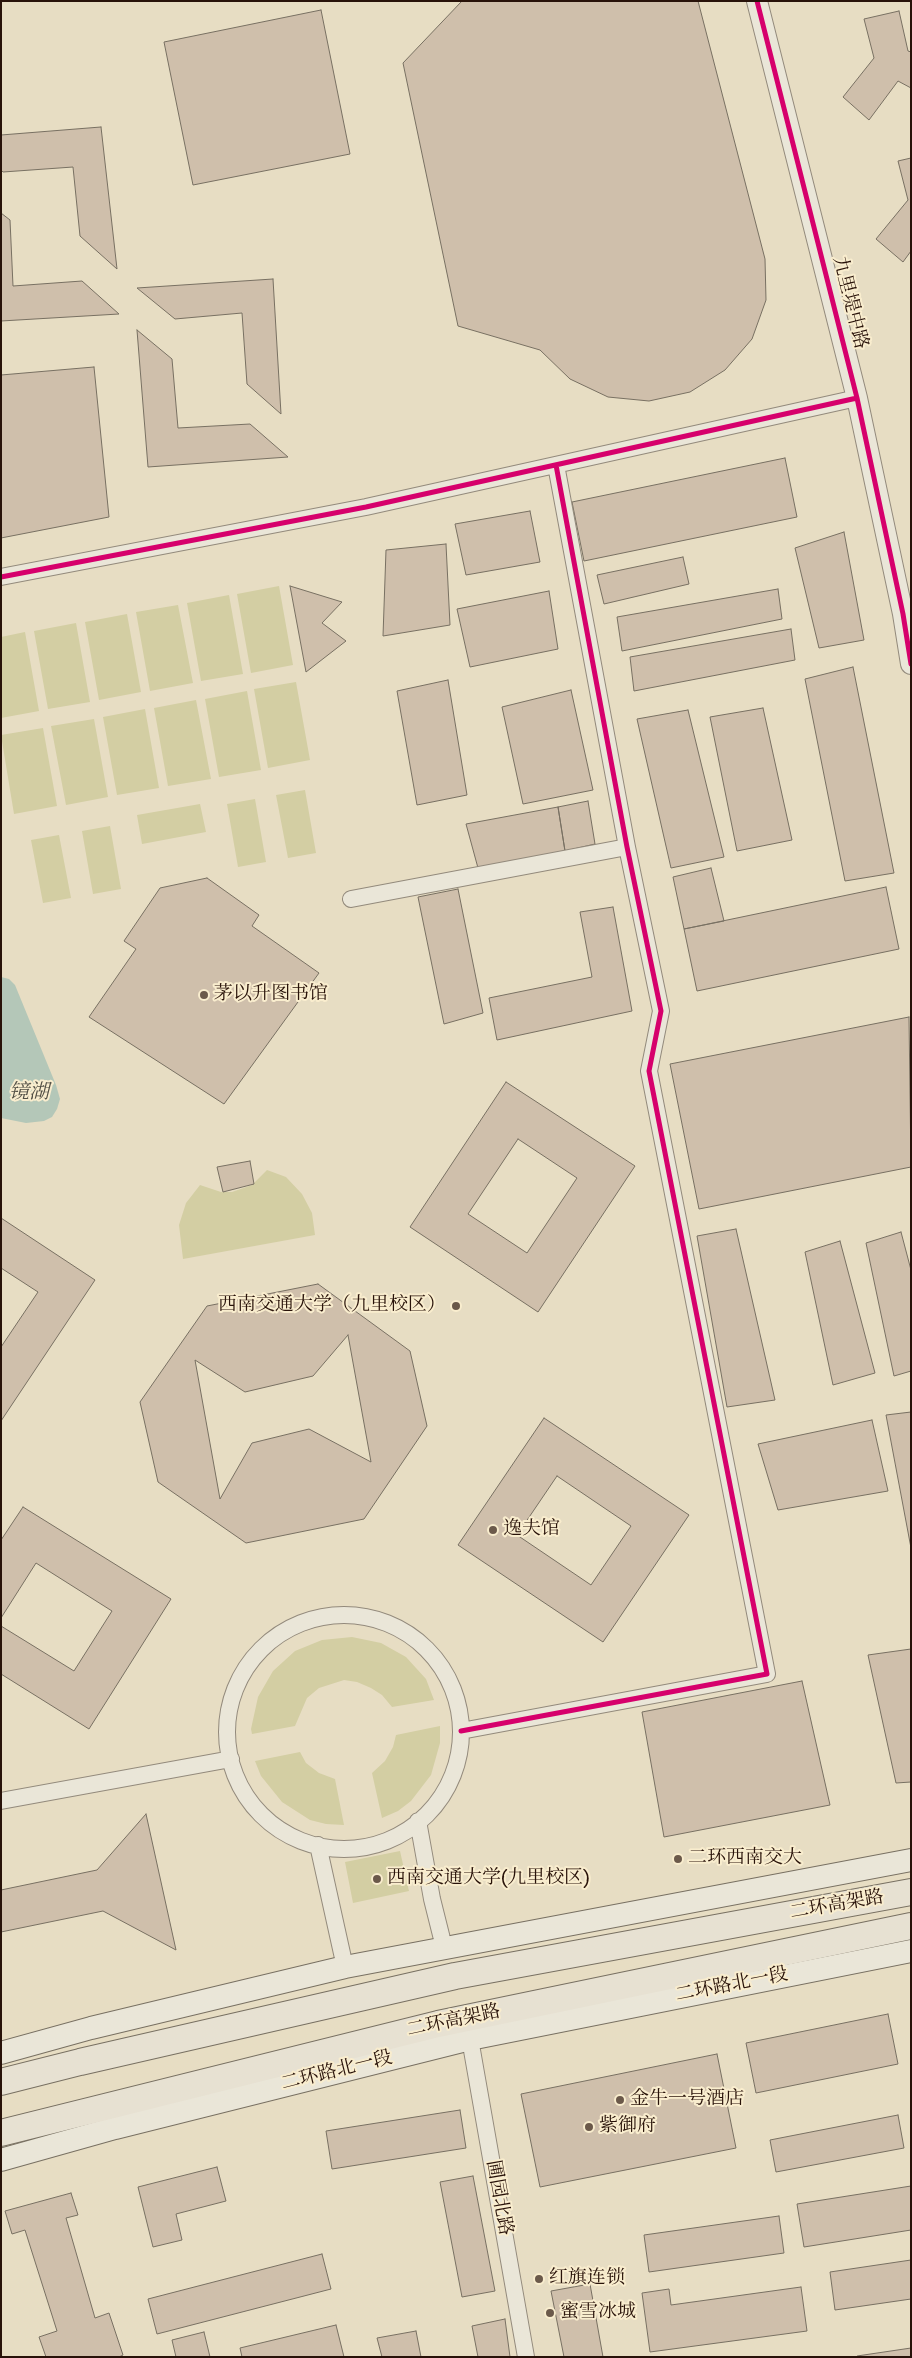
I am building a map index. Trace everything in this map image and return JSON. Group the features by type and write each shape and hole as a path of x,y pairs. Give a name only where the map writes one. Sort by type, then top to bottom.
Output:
{"highway":[{"name":"二环高架路","path":"1,2082 455,1976 911,1892"},
{"name":"二环高架路","path":"1,2133 438,2024 911,1926"}],"main road":[{"path":"1,2053 91,2028 345,1967 911,1860"},
{"name":"二环路北一段","path":"1,2160 115,2128 470,2039 911,1951"}],"street":[{"name":"九里堤中路","path":"757,1 857,398 907,618 911,664"},
{"path":"1,577 366,508 857,398"},
{"path":"461,1731 767,1674 649,1071 661,1011 627,847 556,465"},
{"path":"351,899 627,847"},
{"path":"350,1614 386,1622 418,1640 442,1667 457,1701 461,1731 454,1773 436,1805 408,1830 371,1846 330,1848 292,1837 259,1813 236,1780 226,1741 230,1700 248,1664 276,1635 313,1618 350,1614"},
{"path":"1,1801 231,1759"},
{"path":"418,1821 432,1898 444,1947"},
{"path":"318,1845 345,1967"},
{"name":"圃园北路","path":"470,2039 526,2357"}],"shaded area":[{"path":"279,586 293,665 251,673 237,594"},
{"path":"229,595 243,674 201,681 187,603"},
{"path":"178,605 193,683 150,691 136,612"},
{"path":"127,614 141,692 99,700 85,622"},
{"path":"76,623 90,702 48,709 34,631"},
{"path":"25,632 39,711 1,718 1,637"},
{"path":"296,682 310,760 268,768 254,689"},
{"path":"247,691 261,770 219,777 205,699"},
{"path":"196,700 211,779 168,786 154,708"},
{"path":"145,709 159,788 117,795 103,717"},
{"path":"94,719 108,797 66,805 51,726"},
{"path":"43,728 57,806 14,814 1,735"},
{"path":"305,790 316,853 288,858 276,795"},
{"path":"255,799 266,862 238,867 227,804"},
{"path":"200,804 206,832 142,844 137,815"},
{"path":"110,826 121,889 93,894 82,831"},
{"path":"59,835 71,898 43,903 31,840"},
{"path":"267,1170 286,1177 302,1194 312,1213 315,1235 183,1259 179,1225 186,1203 200,1185 221,1192 232,1192 252,1185"},
{"path":"352,1637 381,1643 406,1657 426,1679 434,1700 392,1707 382,1695 371,1688 357,1682 344,1680 319,1688 307,1698 295,1726 252,1734 251,1729 258,1697 273,1671 295,1651 322,1640"},
{"path":"440,1726 440,1743 431,1775 411,1801 398,1811 382,1818 372,1773 385,1761 393,1747 396,1735"},
{"path":"300,1752 306,1763 319,1773 335,1779 344,1825 326,1824 310,1820 282,1802 261,1776 255,1761"},
{"path":"400,1851 409,1891 353,1903 345,1862"}],"water":[{"name":"镜湖","path":"1,977 9,979 15,985 56,1085 60,1099 57,1109 52,1117 44,1121 26,1123 1,1118"}],"building":[{"path":"462,1 698,1 765,259 766,300 752,339 725,370 690,392 649,401 608,397 570,379 540,350 458,326 403,63"},
{"path":"321,10 350,154 193,185 164,42"},
{"path":"899,11 908,51 911,52 911,88 898,81 869,120 843,97 874,58 864,19"},
{"path":"101,127 117,269 80,236 73,167 3,172 1,170 1,135"},
{"path":"911,158 911,251 903,262 876,239 908,200 898,161"},
{"path":"1,213 10,220 13,286 82,281 119,314 1,321"},
{"path":"273,279 281,414 247,384 242,313 175,319 137,288"},
{"path":"137,330 172,359 178,428 250,424 288,457 148,467"},
{"path":"94,367 109,517 1,538 1,375"},
{"path":"785,458 797,517 584,561 572,502"},
{"path":"530,511 540,562 466,575 455,524"},
{"path":"844,532 864,640 819,648 795,548"},
{"path":"446,544 450,625 383,636 386,550"},
{"path":"683,557 689,584 604,604 597,575"},
{"path":"290,586 342,602 322,623 346,641 306,672"},
{"path":"778,589 782,619 622,651 617,617"},
{"path":"549,591 558,649 470,667 457,609"},
{"path":"791,629 795,660 634,691 630,657"},
{"path":"853,667 894,873 845,881 805,679"},
{"path":"448,680 467,795 417,805 397,691"},
{"path":"571,690 593,790 523,804 502,707"},
{"path":"763,708 792,840 737,851 710,717"},
{"path":"688,710 724,857 671,868 637,719"},
{"path":"588,801 595,844 565,851 558,807"},
{"path":"558,807 565,851 478,868 466,824"},
{"path":"711,868 724,921 684,929 673,877"},
{"name":"茅以升图书馆","path":"207,878 259,915 252,926 319,973 224,1104 89,1017 136,949 124,941 160,888"},
{"path":"886,887 899,949 697,991 684,929"},
{"path":"458,889 483,1013 444,1024 418,897"},
{"path":"613,907 632,1011 497,1040 489,998 592,977 580,912"},
{"path":"909,1017 911,1167 699,1209 670,1064"},
{"path":"506,1082 635,1166 538,1312 410,1227","holes":["518,1139 577,1178 527,1253 468,1214"]},
{"path":"250,1161 254,1184 223,1192 217,1167"},
{"path":"1,1218 95,1280 1,1421 1,1347 38,1292 1,1268"},
{"path":"736,1229 775,1400 727,1407 697,1236"},
{"path":"901,1232 911,1270 911,1371 894,1376 866,1243"},
{"path":"840,1241 875,1373 833,1385 805,1252"},
{"path":"318,1284 410,1351 427,1426 364,1519 246,1543 158,1482 140,1402 207,1306"},
{"path":"348,1335 371,1462 309,1429 252,1443 220,1499 195,1360 245,1392 313,1376"},
{"path":"911,1412 911,1548 886,1415"},
{"name":"逸夫馆","path":"544,1418 689,1515 603,1642 458,1545","holes":["557,1476 631,1526 591,1585 517,1535"]},
{"path":"872,1420 888,1491 778,1510 758,1444"},
{"path":"23,1507 171,1599 89,1729 1,1674 1,1626 74,1671 112,1611 36,1563 1,1618 1,1540"},
{"path":"911,1649 911,1782 896,1783 868,1655"},
{"path":"802,1681 830,1805 664,1837 642,1712"},
{"path":"146,1814 176,1950 103,1911 1,1932 1,1890 97,1870"},
{"path":"888,2014 898,2064 756,2093 746,2043"},
{"path":"717,2054 736,2148 540,2187 521,2094"},
{"path":"460,2110 466,2148 332,2169 326,2131"},
{"path":"898,2115 904,2148 776,2172 770,2140"},
{"path":"217,2167 226,2201 176,2214 182,2240 153,2247 138,2187"},
{"path":"473,2176 495,2291 462,2297 440,2182"},
{"path":"911,2186 911,2230 804,2247 797,2204"},
{"path":"71,2193 78,2215 66,2218 95,2318 109,2313 123,2355 119,2357 46,2357 39,2337 57,2331 25,2230 12,2234 5,2211"},
{"path":"779,2216 784,2253 649,2272 644,2235"},
{"path":"322,2254 331,2289 157,2334 148,2299"},
{"path":"911,2260 911,2299 835,2310 830,2272"},
{"path":"590,2284 603,2357 564,2357 551,2291"},
{"path":"801,2287 807,2331 650,2352 642,2293 669,2289 671,2305"},
{"path":"505,2319 510,2357 478,2357 472,2326"},
{"path":"336,2325 344,2357 242,2357 240,2348"},
{"path":"416,2331 421,2357 382,2357 377,2338"},
{"path":"204,2332 210,2357 176,2357 172,2340"},
{"path":"911,2348 911,2357 857,2357 857,2356"}],"cycle path":[{"path":"757,1 857,398 903,614 911,664"},
{"path":"1,577 366,507 857,398"},
{"path":"461,1731 767,1674 649,1071 661,1011 627,847 556,465"}],"place":[{"name":"茅以升图书馆","path":"204,995"},
{"name":"西南交通大学（九里校区）","path":"456,1306"},
{"name":"逸夫馆","path":"493,1530"},
{"name":"二环西南交大","path":"678,1859"},
{"name":"西南交通大学(九里校区)","path":"377,1879"},
{"name":"金牛一号酒店","path":"620,2100"},
{"name":"紫御府","path":"589,2127"},
{"name":"红旗连锁","path":"539,2279"},
{"name":"蜜雪冰城","path":"550,2313"}]}
